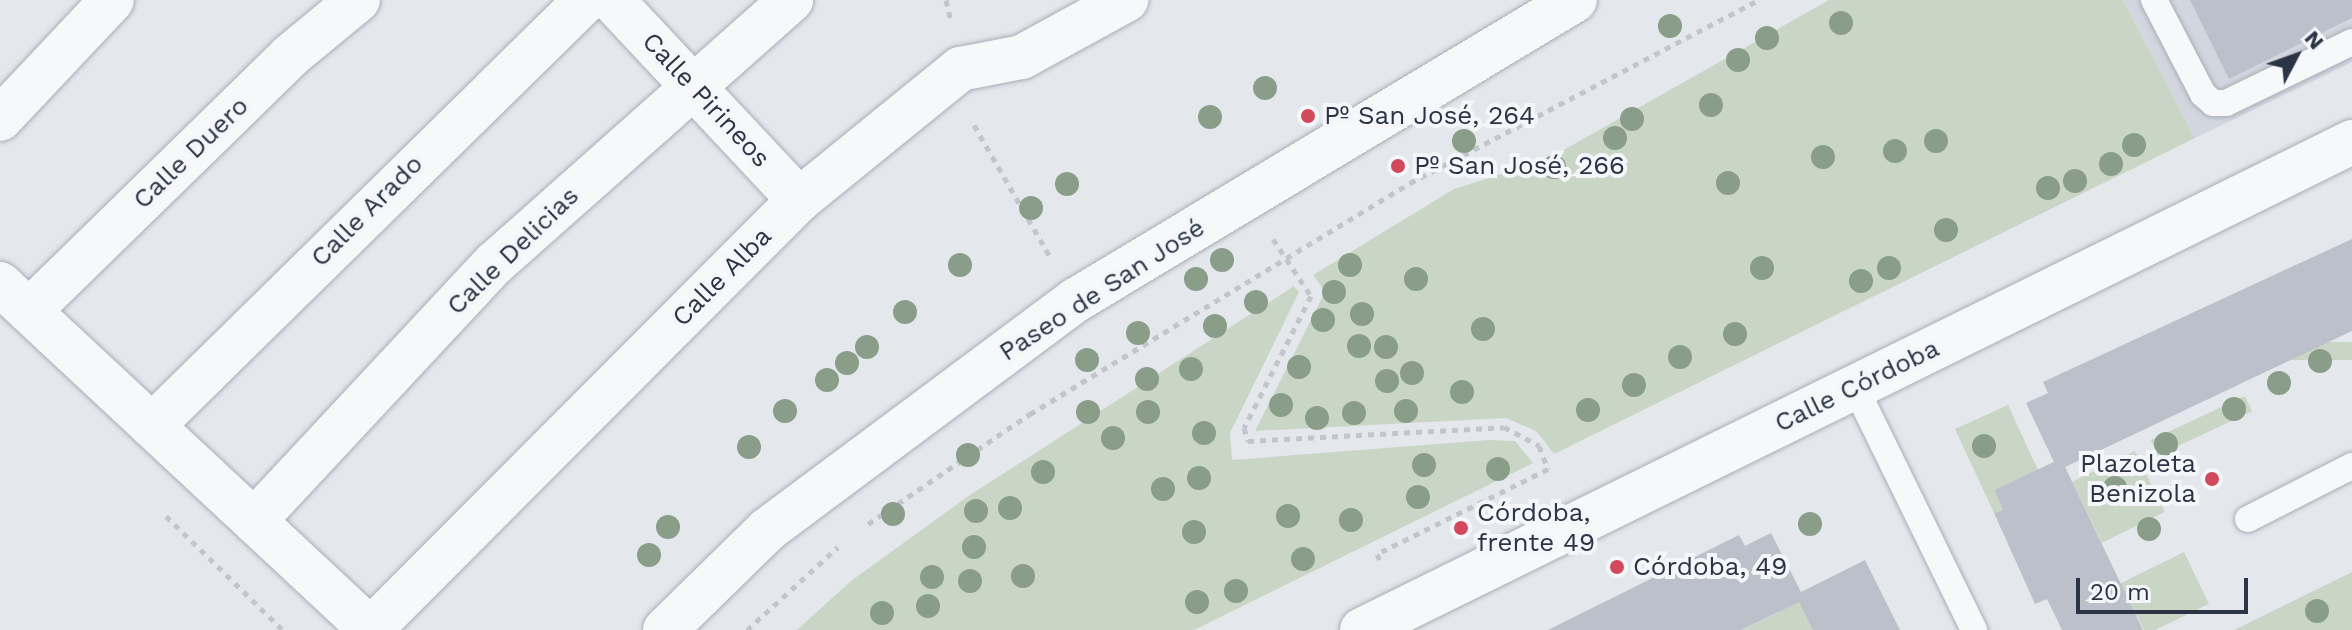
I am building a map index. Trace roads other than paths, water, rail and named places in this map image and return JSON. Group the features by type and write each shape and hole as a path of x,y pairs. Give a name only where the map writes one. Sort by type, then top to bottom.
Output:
{"street":[{"path":"0,119 112,0"},
{"name":"Calle Duero","path":"14,298 358,0"},
{"name":"Calle Arado","path":"152,426 586,0"},
{"name":"Calle Pirineos","path":"612,0 799,200"},
{"name":"Calle Delicias","path":"254,521 495,263 791,0"},
{"name":"Calle Alba","path":"371,630 799,200 960,69 1022,57 1126,0"},
{"name":"Paseo de San José","path":"665,630 767,530 1076,300 1575,0"},
{"name":"Calle Córdoba","path":"1362,630 2352,142"},
{"path":"14,298 371,630"}],"lane":[{"path":"2154,0 2203,94 2213,103 2226,103 2352,42"},
{"path":"1855,387 1974,630"},
{"path":"2248,519 2352,466"}],"place":[{"name":"Pº San José, 264","path":"1308,116"},
{"name":"Pº San José, 266","path":"1398,166"},
{"name":"Plazoleta Benizola","path":"2212,479"},
{"name":"Córdoba, frente 49","path":"1461,528"},
{"name":"Córdoba, 49","path":"1617,567"}]}
